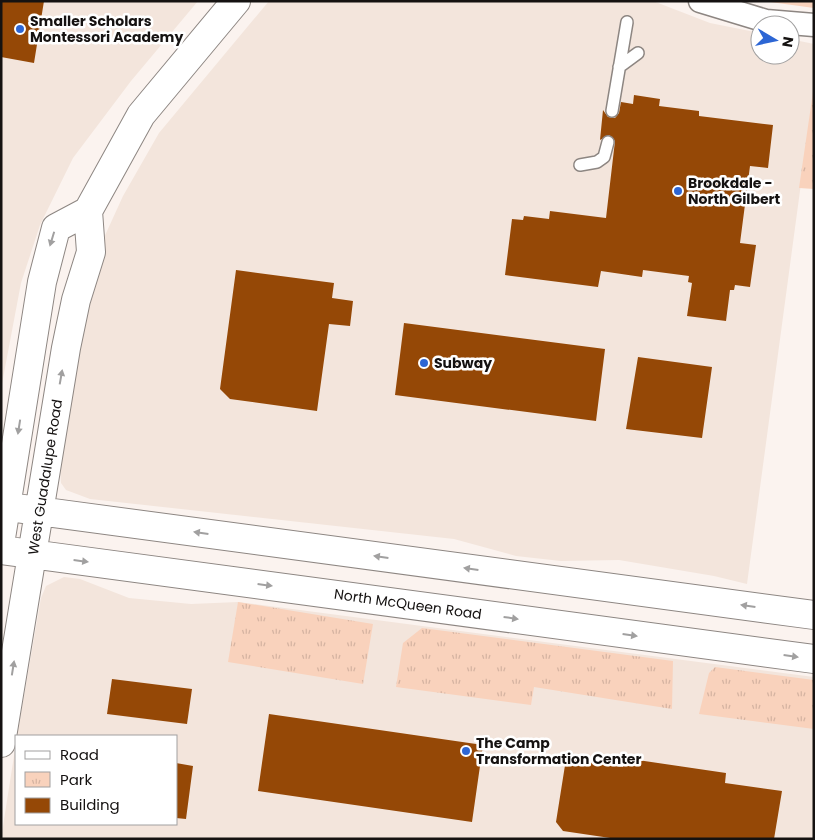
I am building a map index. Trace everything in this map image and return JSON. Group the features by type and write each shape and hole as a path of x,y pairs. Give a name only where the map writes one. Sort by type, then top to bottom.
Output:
{"main road":[{"path":"1,538 4,506 42,282 48,252 56,228 88,211 141,115 236,1"},
{"name":"West Guadalupe Road","path":"1,743 38,512 76,300 91,252 88,211"},
{"path":"4,506 814,615"},
{"name":"North McQueen Road","path":"1,550 814,659"},
{"path":"582,628 589,584"}],"street":[{"path":"700,1 766,21 814,25"}],"lane":[{"path":"612,111 627,22"},
{"path":"619,67 638,54"},
{"path":"580,165 597,162 604,157 608,142"}],"shaded area":[{"path":"1,1 198,1 131,81 73,158 40,225 21,283 1,389"},
{"path":"269,1 653,1 710,23 750,31 750,65 800,65 800,41 814,44 814,87 747,584 714,576 619,560 561,561 516,556 454,539 90,499 66,490 61,483 60,467 92,264 123,196 159,133"},
{"path":"64,577 80,579 129,598 191,604 238,602 814,677 814,839 1,839 15,749 15,825 178,825 178,735 17,735 41,598 46,586"}],"green space":[{"path":"763,1 814,1 814,8"},
{"path":"814,85 814,189 799,188"},
{"path":"238,602 373,624 363,684 228,662"},
{"path":"422,628 673,661 672,709 534,687 531,705 396,687 403,643"},
{"path":"715,667 814,680 814,729 699,714 709,673"}],"building":[{"name":"Smaller Scholars Montessori Academy","path":"1,1 44,1 34,63 1,57"},
{"name":"Brookdale - North Gilbert","path":"634,95 660,99 659,106 699,111 699,116 773,125 768,168 750,166 740,243 756,245 750,287 735,285 734,290 730,290 726,321 687,316 692,283 688,282 689,276 643,270 642,277 601,271 598,287 505,275 512,219 523,220 524,216 549,219 550,211 606,218 615,141 609,135 600,140 603,110 608,117 615,118 619,113 621,102 633,104"},
{"path":"236,270 334,283 332,298 353,301 350,326 329,324 317,411 230,399 220,389"},
{"path":"404,323 605,349 596,421 395,395"},
{"path":"638,357 712,367 702,438 626,429"},
{"path":"112,679 192,689 187,724 107,714"},
{"path":"269,714 483,745 472,822 258,791"},
{"path":"624,758 726,773 725,783 782,791 774,839 617,839 563,831 556,822 566,759 623,767"},
{"path":"178,763 193,766 186,819 178,818"}],"place":[{"name":"Smaller Scholars Montessori Academy","path":"20,29"},
{"name":"Brookdale - North Gilbert","path":"678,191"},
{"name":"Subway","path":"424,363"},
{"name":"The Camp Transformation Center","path":"466,751"}]}
